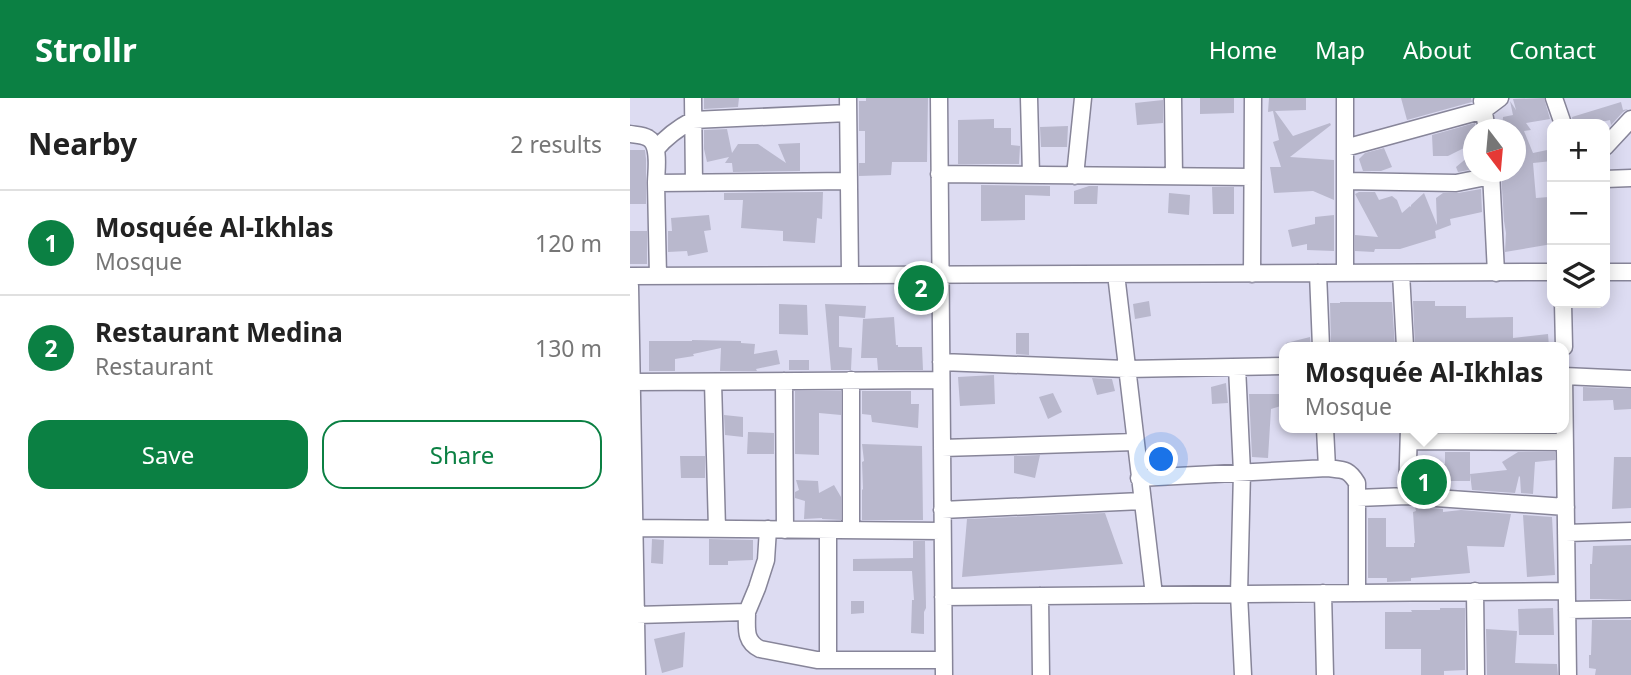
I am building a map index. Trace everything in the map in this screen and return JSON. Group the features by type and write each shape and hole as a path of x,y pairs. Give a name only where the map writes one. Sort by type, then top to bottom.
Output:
{"street":[{"path":"693,98 694,183"},
{"path":"768,529 766,559 747,612 748,638 751,645 821,665 944,668 939,98"},
{"path":"1029,98 1031,175"},
{"path":"1075,176 1083,98"},
{"path":"1173,98 1174,176"},
{"path":"1252,98 1252,274"},
{"path":"1345,98 1345,273"},
{"path":"1345,148 1500,98"},
{"path":"1555,98 1561,119"},
{"path":"656,149 666,136 693,120 848,105 850,275"},
{"path":"1610,140 1631,119"},
{"path":"630,134 646,137 654,142 656,149 658,276"},
{"path":"939,174 1252,177"},
{"path":"1610,179 1631,178"},
{"path":"656,183 849,181"},
{"path":"1345,181 1463,181"},
{"path":"1491,182 1496,273"},
{"path":"630,276 1547,272"},
{"path":"1610,272 1631,272"},
{"path":"1318,273 1321,342"},
{"path":"1401,273 1405,342"},
{"path":"1116,274 1154,595"},
{"path":"630,286 635,528 633,598 636,615 637,675"},
{"path":"1563,308 1564,342"},
{"path":"941,362 1126,369 1279,366"},
{"path":"1237,367 1242,472 1238,594 1243,675"},
{"path":"1569,376 1631,379"},
{"path":"851,380 851,530"},
{"path":"632,382 941,380"},
{"path":"784,381 785,530"},
{"path":"713,382 717,529"},
{"path":"1325,433 1326,468"},
{"path":"1565,433 1568,675"},
{"path":"1407,496 1409,434 1565,442"},
{"path":"942,448 1135,442"},
{"path":"1139,478 1326,468 1347,471 1357,484 1357,593"},
{"path":"1357,498 1407,496 1566,507"},
{"path":"942,510 1142,501"},
{"path":"635,528 942,531"},
{"path":"821,665 828,530"},
{"path":"1566,533 1631,531"},
{"path":"943,597 1567,591"},
{"path":"1475,592 1476,675"},
{"path":"1323,593 1325,675"},
{"path":"1040,596 1041,675"},
{"path":"1567,610 1631,609"},
{"path":"636,615 747,612"}],"building":[{"path":"704,98 739,98 738,107 704,109"},
{"path":"866,98 928,98 927,162 892,162 891,175 859,176 859,163 865,163 865,131 859,131 859,101 866,101"},
{"path":"1200,98 1234,98 1234,113 1200,114"},
{"path":"1269,98 1306,98 1306,110 1275,111 1293,136 1330,123 1331,125 1290,157 1334,160 1334,200 1313,191 1274,193 1270,167 1281,167 1273,142 1279,140 1273,111 1268,112"},
{"path":"1401,98 1471,98 1472,102 1407,120"},
{"path":"1544,98 1550,119 1526,123 1526,119 1503,119 1513,115 1510,101 1516,110 1513,99"},
{"path":"1163,100 1163,123 1137,125 1135,103"},
{"path":"1621,102 1623,110 1628,109 1611,125 1610,119 1572,117"},
{"path":"994,119 994,128 1011,128 1011,145 1020,146 1019,164 958,164 958,120"},
{"path":"1068,126 1067,147 1041,147 1040,127"},
{"path":"1463,126 1463,148 1448,156 1433,156 1432,135"},
{"path":"727,129 732,153 738,144 758,144 786,163 778,144 800,143 800,171 733,172 732,163 725,163 729,157 707,162 704,130"},
{"path":"1526,136 1533,153 1547,150 1547,162 1533,163 1536,198 1547,197 1547,245 1505,252 1502,182 1526,182"},
{"path":"1384,148 1392,167 1381,171 1363,171 1359,159 1365,153"},
{"path":"630,150 645,150 646,204 630,204"},
{"path":"1463,161 1463,171 1458,172 1456,167"},
{"path":"981,185 1050,186 1050,196 1025,195 1025,220 981,221"},
{"path":"1098,186 1097,204 1074,204 1074,191"},
{"path":"1212,187 1234,187 1234,214 1213,214"},
{"path":"1481,189 1482,212 1450,219 1451,225 1435,231 1436,238 1400,249 1355,251 1355,235 1378,237 1355,194 1359,192 1375,192 1379,200 1392,196 1397,200 1402,213 1424,193 1437,225 1436,198 1443,193"},
{"path":"823,192 822,219 817,218 815,243 783,241 783,231 741,228 743,200 724,200 724,193"},
{"path":"1169,193 1190,195 1189,215 1168,213"},
{"path":"709,215 711,230 704,231 708,252 688,256 687,251 668,252 668,231 672,231 671,218"},
{"path":"1334,215 1334,251 1307,250 1307,244 1292,247 1288,230 1315,224 1315,217"},
{"path":"630,231 647,231 647,264 630,264"},
{"path":"1149,301 1151,316 1135,319 1133,304"},
{"path":"1413,301 1435,301 1435,306 1466,306 1466,318 1513,317 1513,338 1548,334 1549,342 1415,342"},
{"path":"1392,302 1395,342 1331,342 1330,303"},
{"path":"779,304 807,305 808,335 779,334"},
{"path":"825,304 866,306 865,318 839,316 839,347 852,348 851,370 831,370"},
{"path":"894,317 896,345 922,347 923,370 878,370 877,358 861,358 863,319"},
{"path":"1016,333 1029,333 1029,355 1016,354"},
{"path":"1310,337 1310,342 1290,342"},
{"path":"649,341 741,341 755,344 754,354 777,350 780,364 756,369 757,371 720,371 721,348 675,359 675,371 649,371"},
{"path":"789,360 809,360 809,370 789,370"},
{"path":"994,375 995,404 960,406 958,377"},
{"path":"1092,378 1112,379 1115,391 1097,395"},
{"path":"1226,383 1228,403 1212,404 1211,387"},
{"path":"1583,387 1631,389 1631,409 1614,410 1613,400 1583,401"},
{"path":"795,391 841,391 841,415 819,413 819,455 795,454"},
{"path":"862,391 911,391 911,404 919,404 918,428 872,422 871,415 862,414"},
{"path":"1053,393 1062,412 1048,419 1039,397"},
{"path":"1249,394 1279,394 1279,407 1271,409 1268,458 1252,457"},
{"path":"724,415 743,417 743,437 725,435"},
{"path":"748,432 774,433 774,454 747,454"},
{"path":"862,444 922,446 923,520 862,520"},
{"path":"1445,452 1470,452 1470,481 1442,481 1442,488 1418,486 1418,466 1445,464"},
{"path":"1518,452 1555,452 1555,460 1535,462 1533,494 1521,493 1519,476 1515,493 1472,490 1470,474 1507,470 1502,462"},
{"path":"1040,455 1035,478 1014,473 1014,456"},
{"path":"680,456 705,456 705,478 681,478"},
{"path":"1614,457 1631,457 1631,508 1612,509"},
{"path":"796,480 818,481 819,493 834,485 841,497 841,520 804,519 805,501 795,498 795,492 799,490"},
{"path":"1415,507 1443,509 1443,512 1461,510 1511,514 1504,547 1467,546 1470,573 1411,578 1411,581 1387,582 1387,578 1368,578 1368,518 1386,518 1386,547 1414,547"},
{"path":"1105,513 1123,564 962,577 967,519"},
{"path":"1523,515 1552,517 1555,575 1527,577"},
{"path":"652,539 664,540 663,564 651,563"},
{"path":"709,539 753,540 753,560 728,561 728,565 709,565"},
{"path":"913,541 925,541 924,634 911,633 914,600 912,571 853,571 853,559 913,558"},
{"path":"1631,545 1631,599 1590,599 1593,546"},
{"path":"851,601 864,601 864,613 851,614"},
{"path":"1465,608 1465,670 1444,671 1444,675 1421,675 1421,649 1385,649 1385,612"},
{"path":"1553,608 1554,635 1519,635 1518,609"},
{"path":"1592,620 1631,620 1631,675 1595,675 1596,669 1589,668"},
{"path":"1486,629 1517,631 1515,663 1557,664 1558,675 1487,675"},
{"path":"685,632 683,667 662,673 654,639"}],"place":[{"name":"Restaurant Medina","path":"921,288"},
{"name":"Mosquée Al-Ikhlas","path":"1424,482"}]}
